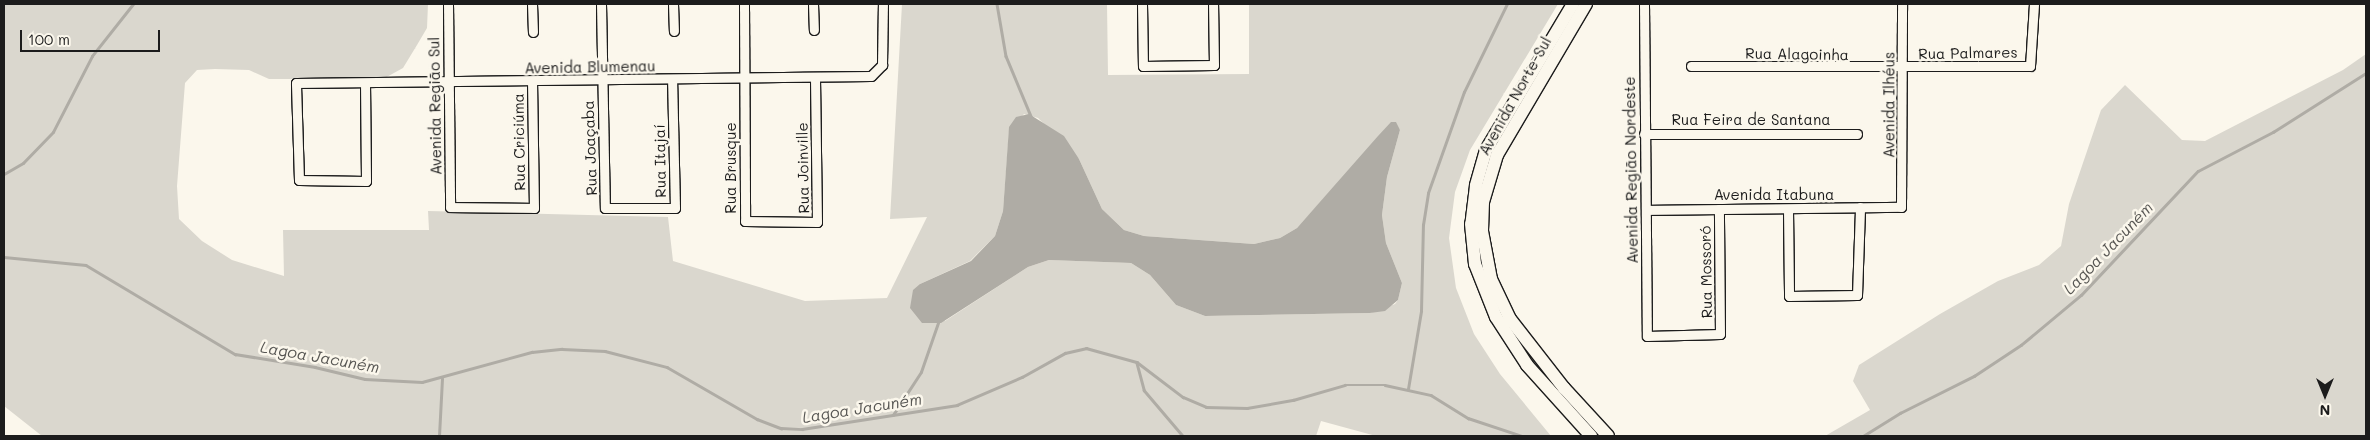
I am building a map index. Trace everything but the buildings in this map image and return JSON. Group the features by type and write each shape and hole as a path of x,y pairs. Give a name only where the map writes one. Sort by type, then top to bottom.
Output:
{"main road":[{"name":"Avenida Norte-Sul","path":"1572,4 1486,150 1476,186 1471,224 1475,264 1496,318 1527,365 1591,436"},
{"name":"Avenida Norte-Sul","path":"1586,4 1498,156 1484,202 1482,231 1491,279 1510,319 1564,388 1608,436"}],"street":[{"name":"Avenida Região Sul","path":"448,4 450,207"},
{"path":"532,4 532,32"},
{"path":"601,4 601,80"},
{"path":"673,4 674,31"},
{"path":"744,4 745,78"},
{"path":"813,4 814,30"},
{"name":"Avenida Blumenau","path":"365,83 366,182 299,180 296,83 365,83 449,84 871,76 877,73 882,65 883,4"},
{"path":"1142,4 1143,66 1214,65 1213,4"},
{"name":"Avenida Região Nordeste","path":"1644,4 1647,336"},
{"name":"Avenida Ilhéus","path":"1901,207 1902,4"},
{"name":"Rua Palmares","path":"1903,68 2030,66 2034,4"},
{"name":"Rua Alagoinha","path":"1691,66 1903,68"},
{"name":"Rua Joinville","path":"781,223 817,222 815,77"},
{"name":"Rua Brusque","path":"745,78 745,221 781,223"},
{"name":"Rua Itajaí","path":"641,208 675,208 672,79"},
{"name":"Rua Joaçaba","path":"601,80 605,208 641,208"},
{"name":"Rua Criciúma","path":"450,207 534,208 532,82"},
{"name":"Rua Feira de Santana","path":"1644,134 1857,134"},
{"path":"1788,210 1789,296 1857,295 1860,207"},
{"name":"Avenida Itabuna","path":"1646,210 1788,210 1901,207"},
{"name":"Rua Mossoró","path":"1647,336 1720,334 1719,209"}],"shaded area":[{"path":"4,4 428,4 427,28 417,45 403,68 383,79 269,79 249,70 215,69 197,70 185,83 177,186 179,219 202,241 232,260 284,276 283,230 429,230 428,211 668,217 673,261 805,301 887,298 927,217 890,219 902,4 1107,4 1108,75 1249,74 1249,4 1558,4 1470,150 1455,192 1449,238 1456,288 1474,334 1500,374 1551,436 1376,436 1321,421 1316,436 42,436 4,406","holes":["1024,114 1038,118 1079,159 1102,209 1124,230 1144,236 1254,244 1280,238 1297,228 1393,122 1400,130 1387,177 1382,215 1386,243 1402,283 1398,300 1395,304 1370,313 1205,316 1176,305 1150,275 1131,263 1049,260 1028,267 945,321 920,284 970,261 995,236 1003,211 1009,131"]},
{"path":"2366,54 2366,436 1825,436 1870,410 1853,381 1859,365 1940,314 1998,281 2039,265 2061,246 2069,204 2101,110 2125,85 2182,140 2205,141 2343,70"},
{"path":"1029,114 1064,136 1079,159 1102,209 1124,230 1144,236 1254,244 1280,238 1297,228 1391,122 1396,122 1400,130 1387,177 1382,215 1386,243 1402,283 1398,300 1385,311 1370,313 1205,316 1176,305 1150,275 1131,263 1049,260 1028,267 941,323 922,323 910,308 913,290 920,284 971,261 995,236 1003,211 1009,127 1016,117"}],"waterway":[{"path":"4,174 23,163 53,132 92,56 133,4"},
{"path":"997,4 1006,56 1031,116"},
{"path":"1408,389 1421,311 1423,225 1428,193 1464,92 1507,4"},
{"name":"Lagoa Jacuném","path":"1863,436 1900,413 1974,376 2021,345 2081,295 2198,171 2273,132 2366,73"},
{"name":"Lagoa Jacuném","path":"4,257 86,265 235,354 315,367 365,379 422,382 532,352 562,349 605,351 667,367 757,419 781,428 802,429 957,405 1022,377 1065,353 1086,348 1137,362 1183,397 1206,407 1247,408 1293,400 1345,385 1385,385 1431,395 1468,418 1522,436"},
{"path":"893,415 921,372 938,323"},
{"path":"1137,363 1144,390 1183,436"},
{"path":"439,436 442,379"}]}
